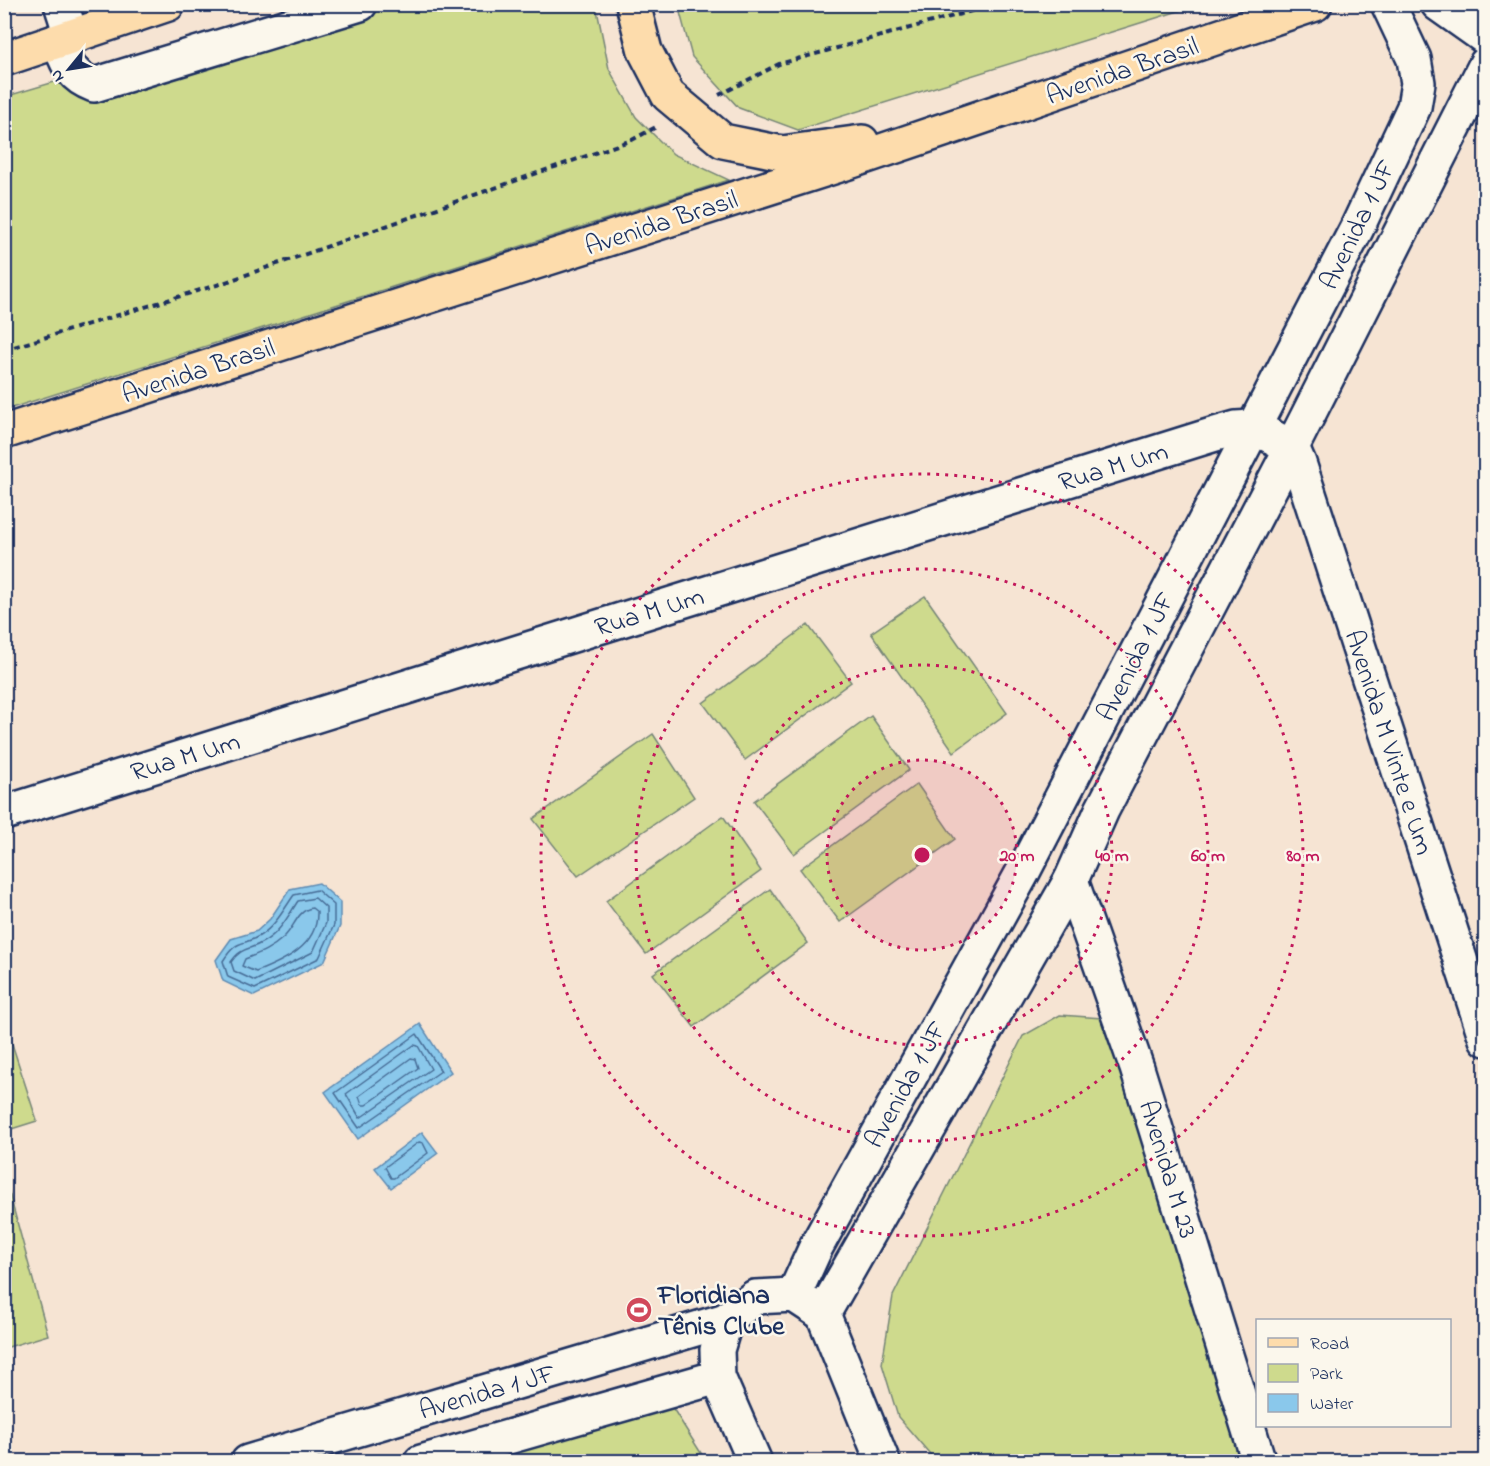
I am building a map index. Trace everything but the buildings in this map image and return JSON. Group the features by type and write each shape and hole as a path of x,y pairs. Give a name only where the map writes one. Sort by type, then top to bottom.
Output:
{"main road":[{"path":"4,58 168,4"},
{"path":"633,4 645,51 668,95 723,141 782,153 940,131"},
{"name":"Avenida Brasil","path":"4,432 940,131 1315,4"}],"street":[{"path":"61,4 67,64 79,79 94,85 360,4"},
{"name":"Avenida 1 JF","path":"794,1295 816,1247 1064,792 1357,228 1414,107 1418,83 1414,59 1389,4"},
{"path":"1438,4 1485,38"},
{"name":"Avenida 1 JF","path":"823,1314 1071,880 1102,810 1476,101 1485,64"},
{"path":"1253,427 1292,447"},
{"name":"Rua M Um","path":"4,813 1212,435 1236,428 1253,427"},
{"name":"Avenida M Vinte e Um","path":"1292,447 1309,491 1485,1039"},
{"path":"1064,792 1102,810"},
{"name":"Avenida M 23","path":"1071,880 1137,1068 1259,1461"},
{"path":"964,977 1002,998"},
{"path":"755,1461 718,1377 717,1350 726,1320 755,1297 794,1295 823,1314 886,1460"},
{"name":"Avenida 1 JF","path":"248,1461 726,1320"},
{"name":"Avenida 1 JF","path":"421,1461 718,1377"}],"path":[{"path":"4,350 220,284 632,141 779,64 997,4"}],"green space":[{"path":"678,4 1198,5 798,130 739,108 692,57"},
{"path":"313,5 596,5 609,69 636,117 673,154 729,180 5,410 4,97"},
{"path":"925,596 1007,713 954,752 871,633"},
{"path":"808,625 851,682 745,760 703,703"},
{"path":"871,716 909,770 794,854 754,801"},
{"path":"653,734 694,797 578,876 533,819"},
{"path":"917,784 955,839 840,922 800,869"},
{"path":"723,816 761,871 646,954 606,901"},
{"path":"770,889 808,943 694,1027 653,974"},
{"path":"1060,1015 1102,1018 1123,1052 1252,1461 936,1461 898,1417 882,1364 893,1296 1023,1036"},
{"path":"4,1019 37,1121 5,1131 4,1131"},
{"path":"4,1174 48,1335 5,1348 4,1348"},
{"path":"667,1399 706,1461 459,1462"}],"water":[{"path":"319,883 340,902 340,926 324,962 254,996 223,981 216,960 231,939 257,931 270,919 290,889"},
{"path":"420,1024 451,1072 358,1139 325,1092"},
{"path":"422,1132 438,1153 391,1188 375,1168"}],"place":[{"name":"Floridiana Tênis Clube","path":"639,1310"}]}
